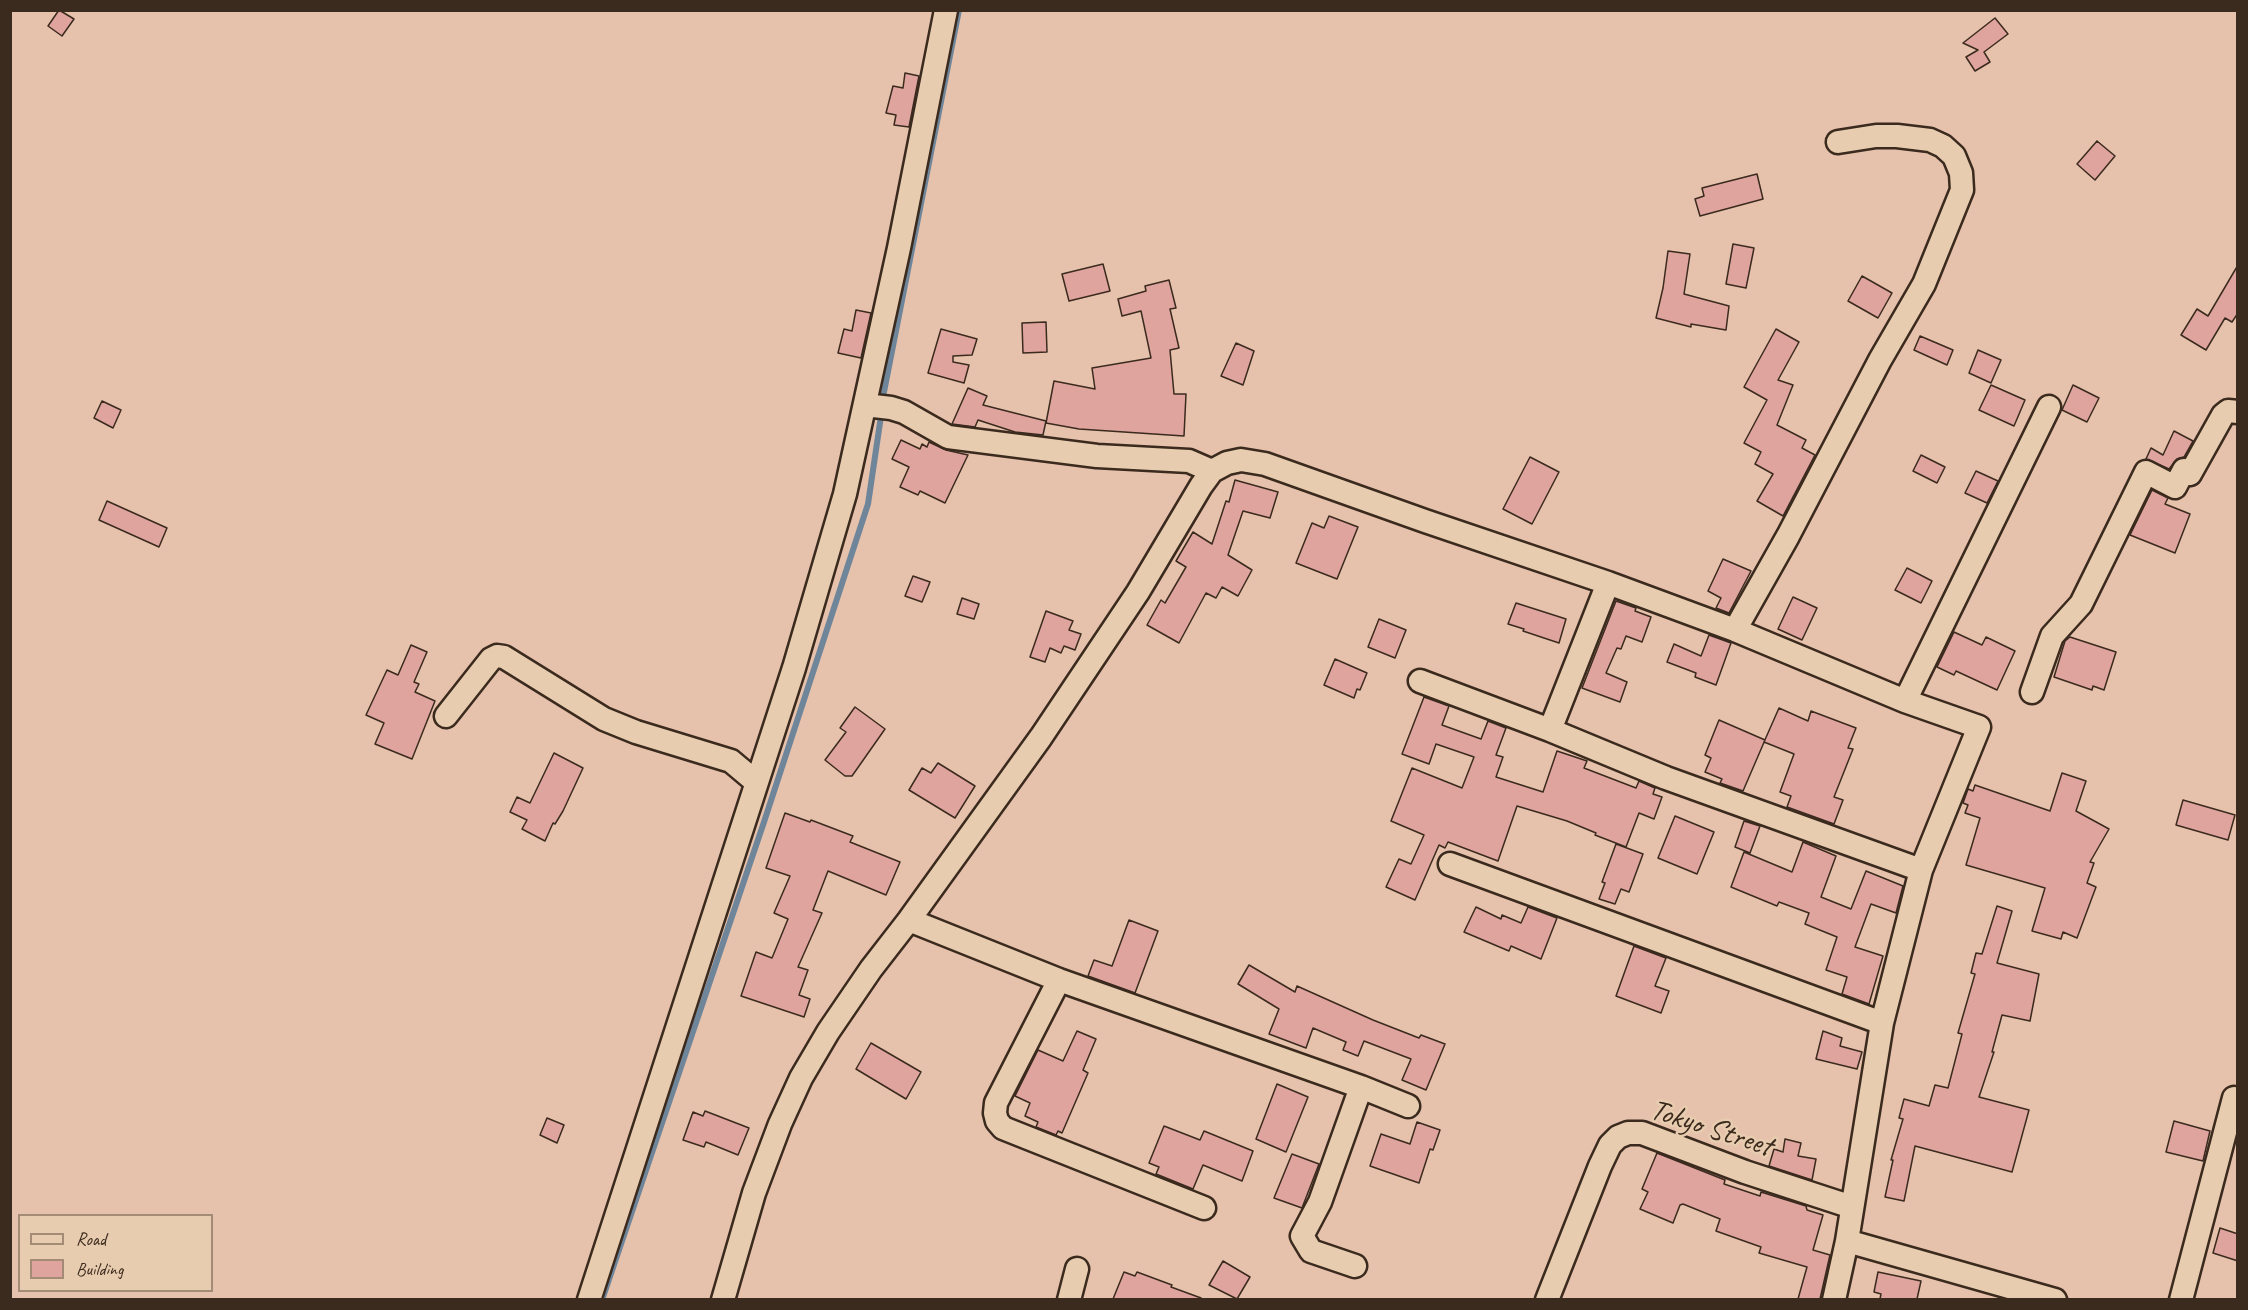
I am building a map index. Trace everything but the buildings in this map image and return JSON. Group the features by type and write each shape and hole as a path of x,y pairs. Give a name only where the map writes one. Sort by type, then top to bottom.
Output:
{"street":[{"path":"590,1299 794,668 845,494 899,248 946,10"},
{"path":"1735,630 1788,536 1880,360 1924,284 1962,190 1961,173 1954,156 1943,146 1930,140 1876,136 1838,142"},
{"path":"865,405 904,412 948,437 1097,456 1190,461 1212,471"},
{"path":"1905,701 2049,407"},
{"path":"2032,692 2052,636 2081,604 2146,472 2175,487 2184,470 2190,474 2223,415 2228,411 2238,412"},
{"path":"723,1299 754,1193 780,1124 801,1078 834,1023 1041,737 1138,592 1200,486 1212,471 1227,463 1241,460 1265,464 1608,583 1735,630 1905,701 1979,727 1921,870 1882,1023 1847,1241 1834,1299"},
{"path":"1550,730 1608,583"},
{"path":"446,716 491,659 504,657 604,719 636,732 731,761 756,782"},
{"path":"1420,681 1550,730 1665,778 1921,870"},
{"path":"1450,864 1882,1023"},
{"path":"909,920 1059,980 1361,1087 1408,1106"},
{"path":"1059,980 996,1103 994,1113 997,1121 1003,1128 1204,1208"},
{"path":"1355,1266 1311,1251 1302,1236 1320,1202 1361,1087"},
{"path":"2181,1299 2234,1098 2238,1099"},
{"name":"Tokyo Street","path":"1547,1299 1610,1145 1618,1137 1629,1132 1642,1133 1745,1172 1852,1208"},
{"path":"1847,1241 2055,1299"},
{"path":"1069,1299 1077,1269"}],"waterway":[{"path":"883,397 959,10"},
{"path":"602,1300 764,822 868,504 881,416"}]}
